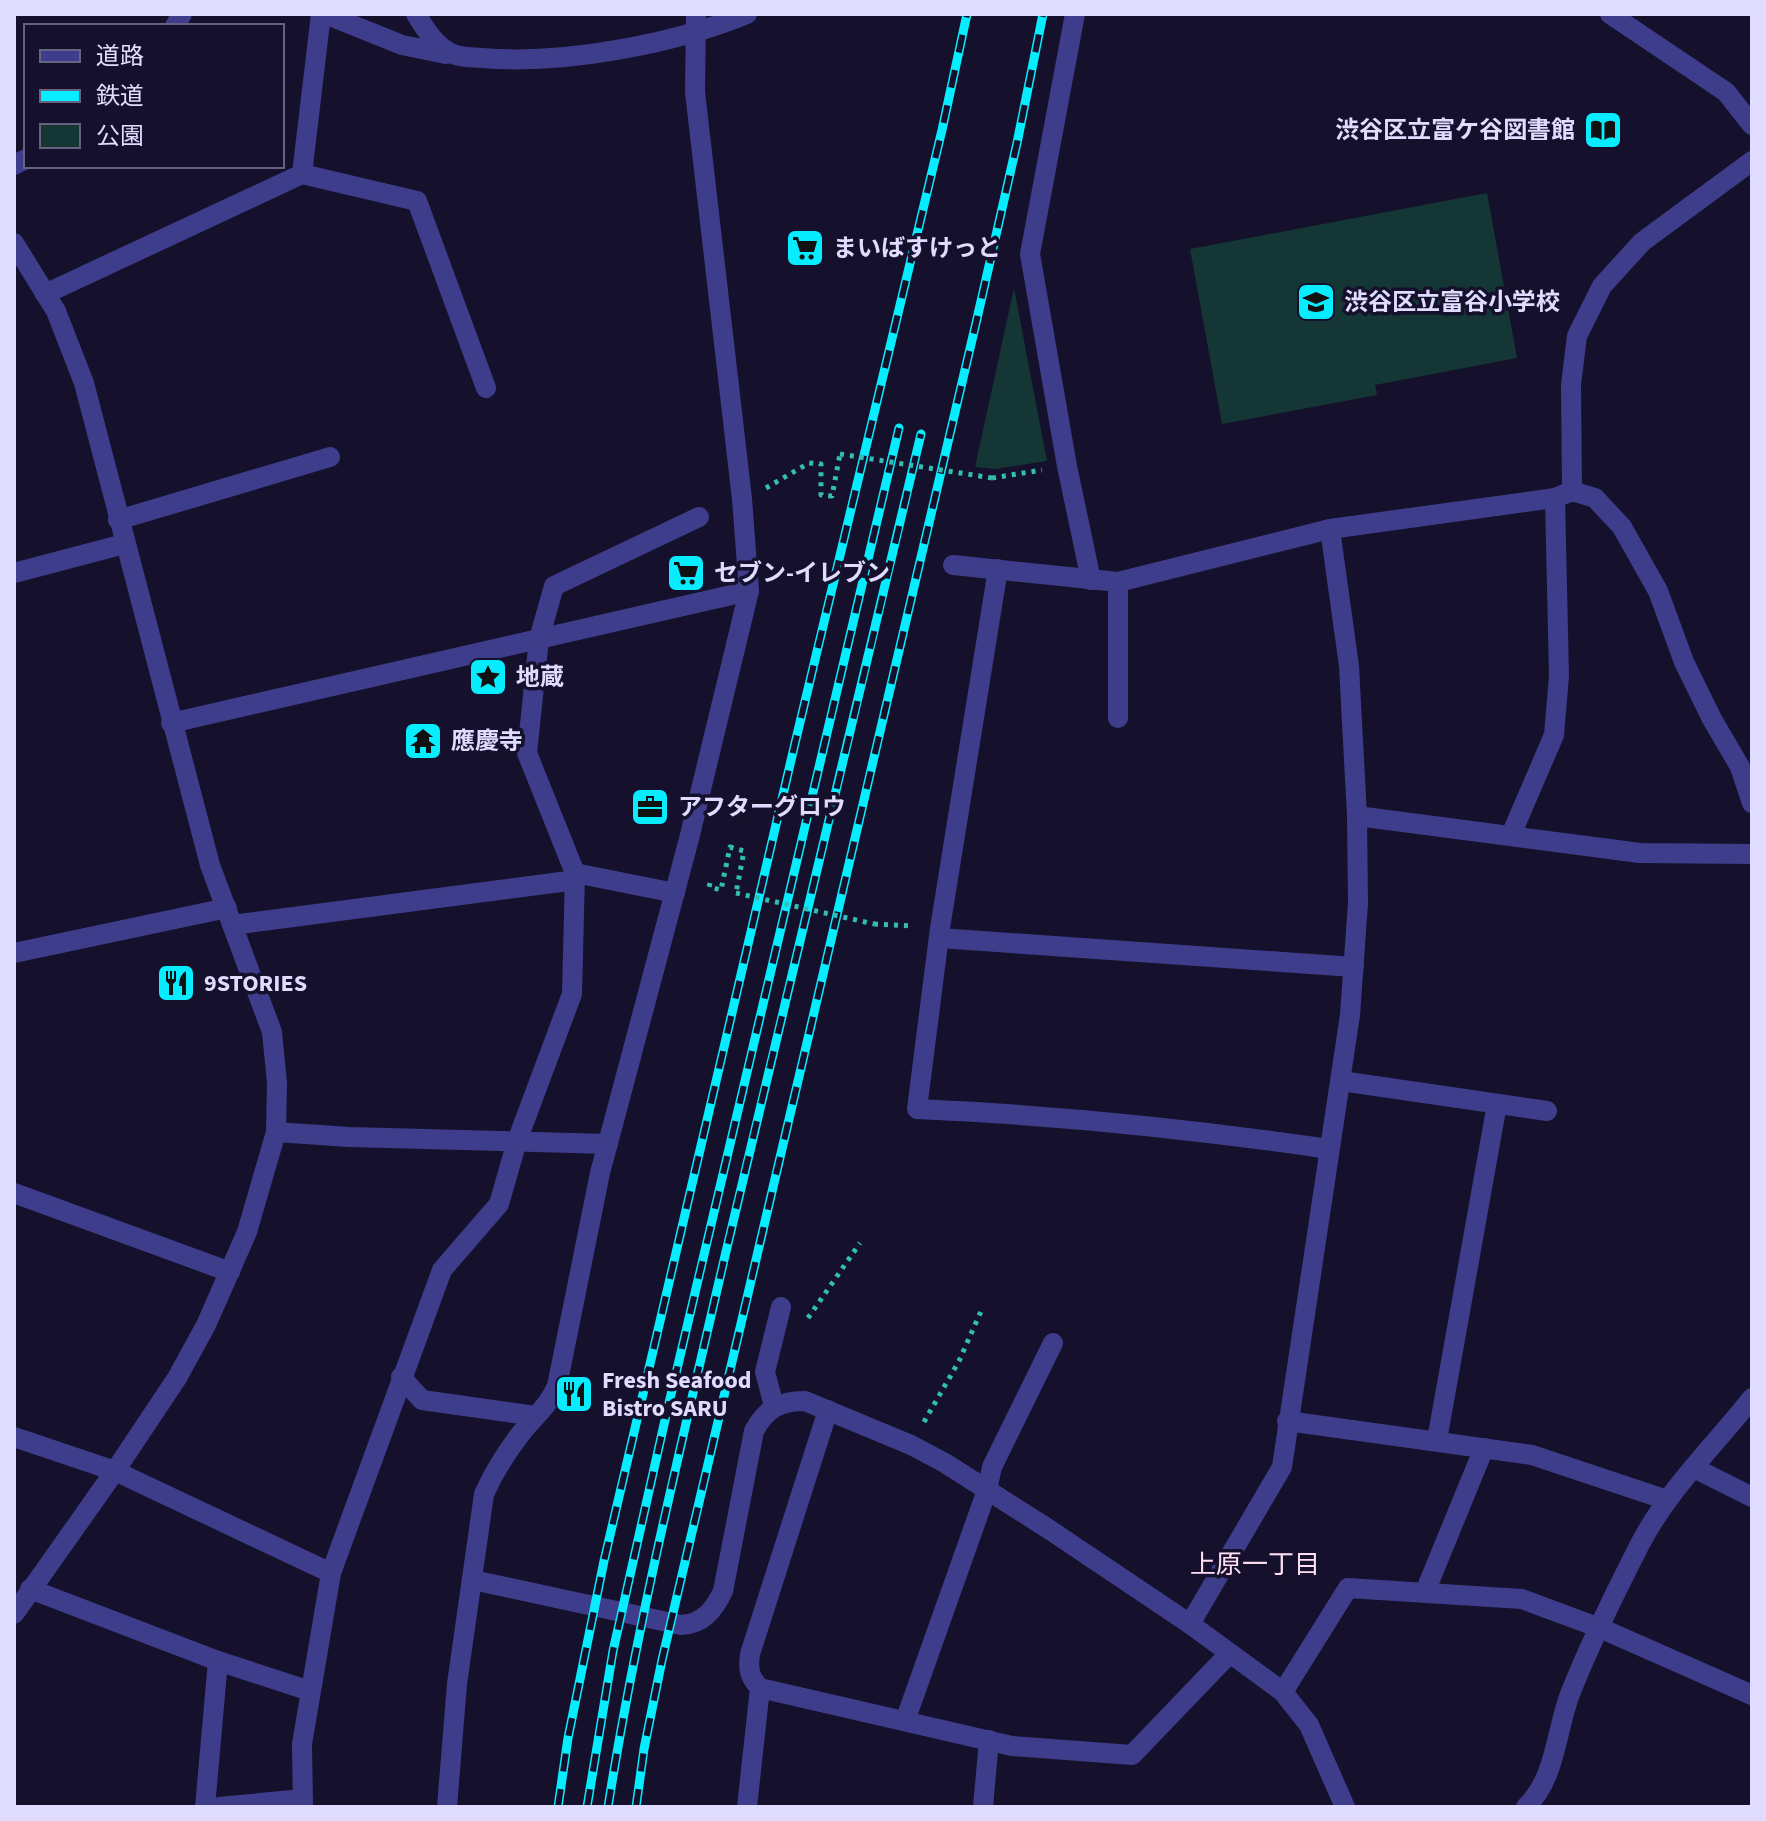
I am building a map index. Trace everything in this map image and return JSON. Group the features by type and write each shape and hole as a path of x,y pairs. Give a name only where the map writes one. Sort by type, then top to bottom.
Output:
{"street":[{"path":"302,174 323,14 402,45 455,55 532,59 577,55 695,23 747,14"},
{"path":"416,14 435,42 455,55"},
{"path":"1075,14 1030,254 1067,466 1091,580"},
{"path":"1610,14 1726,92 1752,125"},
{"path":"447,1807 457,1684 484,1494 493,1475 535,1416 551,1401 557,1386 608,1144 675,893 749,591 742,499 695,92 695,23"},
{"path":"1511,835 1554,735 1559,676 1564,495 1577,336 1602,286 1642,242 1752,161"},
{"path":"45,294 302,174 417,201 486,388"},
{"path":"14,243 56,311 84,383 210,865 272,1032 277,1083 276,1132 247,1232 206,1325 177,1378 14,1614"},
{"path":"118,520 330,457"},
{"path":"953,565 1118,582 1330,529 1564,495 1595,498 1622,527 1658,591 1684,662 1751,793"},
{"path":"219,1807 303,1803 302,1744 331,1573 442,1270 499,1204 517,1141 572,994 576,877 527,753 539,639 554,586 699,517"},
{"path":"1190,1624 1282,1467 1341,1081 1358,903 1357,816 1349,666 1330,529"},
{"path":"14,573 124,544"},
{"path":"998,569 940,933 917,1109 1015,1113 1210,1132 1329,1149"},
{"path":"1118,582 1118,718"},
{"path":"171,723 749,591"},
{"path":"1357,816 1640,853 1752,854"},
{"path":"14,953 229,916 576,877 675,893"},
{"path":"940,933 1354,967"},
{"path":"1341,1081 1547,1111"},
{"path":"1437,1440 1497,1104"},
{"path":"276,1132 608,1144"},
{"path":"14,1193 230,1272"},
{"path":"774,1406 765,1372 781,1307"},
{"path":"905,1721 987,1490 992,1467 1053,1343"},
{"path":"401,1377 422,1400 535,1416"},
{"path":"1526,1807 1535,1798 1550,1768 1569,1697 1642,1541 1667,1500 1752,1398"},
{"path":"473,1580 692,1625 716,1606 723,1591 754,1431 763,1415 774,1406 805,1401 911,1445 987,1490 1190,1624 1283,1692 1309,1725 1345,1807"},
{"path":"828,1410 750,1654 748,1667 751,1679 760,1688 1012,1746 1132,1755 1230,1653"},
{"path":"1287,1421 1532,1455 1667,1500"},
{"path":"14,1437 115,1471 331,1573"},
{"path":"1425,1592 1484,1448"},
{"path":"1694,1468 1752,1497"},
{"path":"1283,1692 1348,1588 1522,1599 1600,1628 1752,1695"},
{"path":"30,1589 218,1661 310,1691"},
{"path":"205,1807 218,1661"},
{"path":"747,1807 760,1688"},
{"path":"983,1807 989,1740"}],"path":[{"path":"765,489 809,463 821,464 821,495 832,496 840,454 992,478 1067,466"},
{"path":"711,873 709,887 721,890 730,847 744,851 736,893 874,924 940,933"},
{"path":"781,1307 805,1323 860,1243"},
{"path":"911,1445 959,1361 982,1309"}],"green space":[{"path":"1487,193 1517,358 1375,385 1377,395 1222,424 1190,249"},
{"path":"1014,288 1047,461 995,469 975,467"}],"railway":[{"path":"558,1807 568,1738 604,1561 967,14"},
{"path":"636,1807 662,1660 976,323 1043,14"},
{"path":"587,1807 613,1651 665,1420 899,428"},
{"path":"608,1807 632,1670 676,1465 921,434"}],"place":[{"name":"渋谷区立富ケ谷図書館","path":"1603,130"},
{"name":"まいばすけっと","path":"805,248"},
{"name":"渋谷区立富谷小学校","path":"1316,302"},
{"name":"セブン-イレブン","path":"686,573"},
{"name":"地蔵","path":"488,677"},
{"name":"應慶寺","path":"423,741"},
{"name":"アフターグロウ","path":"650,807"},
{"name":"9STORIES","path":"176,983"},
{"name":"Fresh Seafood Bistro SARU","path":"574,1394"}],"district":[{"name":"上原一丁目","path":"1255,1564"}]}
